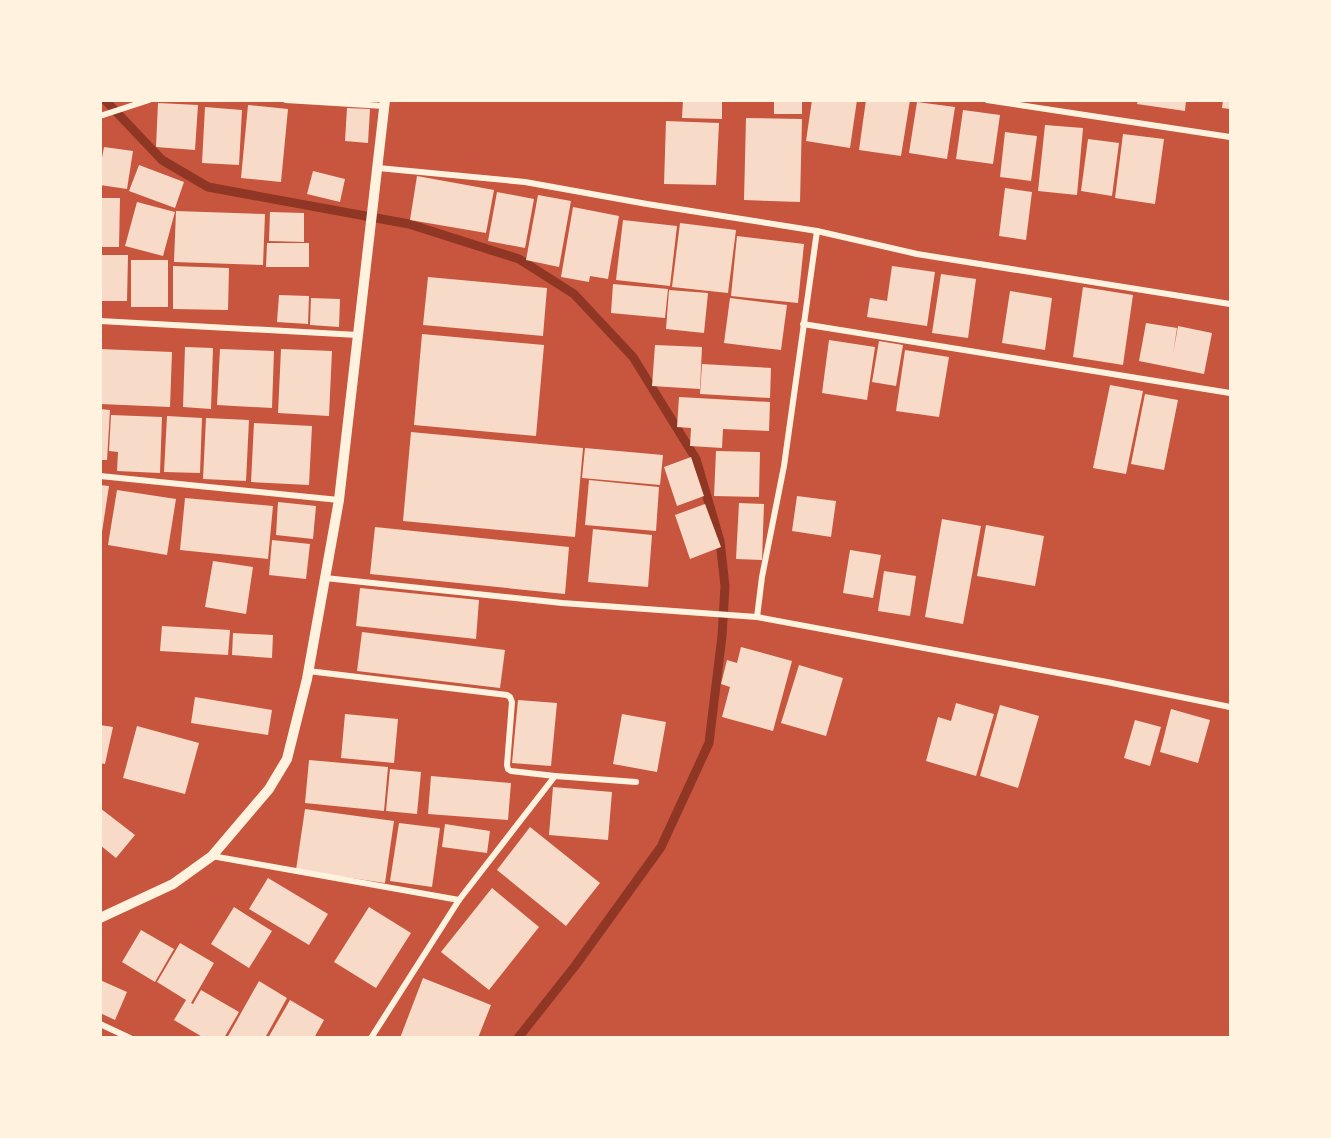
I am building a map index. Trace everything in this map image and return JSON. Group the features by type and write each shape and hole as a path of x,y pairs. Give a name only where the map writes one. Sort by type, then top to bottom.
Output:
{"street":[{"path":"103,116 149,100"},
{"path":"100,918 173,884 212,856 269,789 287,759 308,671 339,500 384,103 286,100"},
{"path":"987,100 1230,137"},
{"path":"378,168 525,182 817,231 916,254 1230,304"},
{"path":"757,617 783,466 817,231"},
{"path":"100,321 358,335"},
{"path":"803,324 1230,393"},
{"path":"100,476 339,500"},
{"path":"326,578 562,603 757,617 1230,707"},
{"path":"308,671 507,695 512,702 508,769 555,776 636,782"},
{"path":"371,1038 459,900 555,776"},
{"path":"212,856 459,900"},
{"path":"100,1024 130,1038"}],"building":[{"path":"683,100 722,100 722,119 682,118"},
{"path":"774,100 802,100 802,114 774,114"},
{"path":"812,100 857,100 850,148 806,141"},
{"path":"866,100 910,100 901,156 859,150"},
{"path":"1138,100 1186,100 1185,111 1137,104"},
{"path":"1223,100 1230,100 1230,109 1222,108"},
{"path":"917,102 955,107 947,159 909,153"},
{"path":"158,103 198,105 195,150 156,147"},
{"path":"248,105 288,109 281,182 241,178"},
{"path":"205,107 242,110 239,165 202,163"},
{"path":"347,108 370,109 368,143 345,141"},
{"path":"963,110 1000,115 993,164 956,159"},
{"path":"746,118 802,119 800,202 744,200"},
{"path":"666,121 719,123 716,185 664,184"},
{"path":"1045,125 1083,128 1077,195 1038,191"},
{"path":"1005,132 1037,136 1031,181 1000,177"},
{"path":"1123,134 1164,139 1155,204 1115,198"},
{"path":"1088,139 1119,143 1112,196 1081,191"},
{"path":"104,147 133,151 127,189 100,185"},
{"path":"139,165 184,182 175,208 129,191"},
{"path":"313,171 345,179 340,202 307,194"},
{"path":"417,176 494,190 486,233 410,220"},
{"path":"1005,188 1032,192 1026,240 999,236"},
{"path":"497,192 534,199 525,248 488,241"},
{"path":"538,195 571,201 559,267 526,260"},
{"path":"100,198 120,198 119,247 100,247"},
{"path":"137,202 175,212 163,256 125,246"},
{"path":"573,207 619,216 608,279 590,276 589,282 561,277"},
{"path":"176,211 265,214 263,265 174,262"},
{"path":"270,212 304,213 304,242 269,241"},
{"path":"623,220 677,226 670,286 616,280"},
{"path":"680,223 736,230 728,293 672,287"},
{"path":"737,236 804,244 798,303 731,296"},
{"path":"267,243 309,243 309,267 266,267"},
{"path":"100,255 128,255 127,301 100,301"},
{"path":"131,260 168,260 168,307 131,307"},
{"path":"173,266 229,268 228,310 173,309"},
{"path":"892,266 935,272 927,326 867,317 870,298 887,301"},
{"path":"941,274 976,279 968,338 932,333"},
{"path":"428,277 547,288 543,336 423,325"},
{"path":"613,284 668,289 665,318 611,313"},
{"path":"1083,287 1133,295 1123,365 1073,357"},
{"path":"669,290 708,293 704,333 666,329"},
{"path":"1010,291 1052,298 1045,350 1002,343"},
{"path":"279,295 309,296 308,324 277,322"},
{"path":"311,298 340,299 339,327 310,325"},
{"path":"730,298 787,305 781,350 724,343"},
{"path":"1146,323 1177,328 1173,354 1178,326 1212,333 1204,374 1139,361"},
{"path":"422,334 544,345 536,436 414,425"},
{"path":"829,340 875,347 867,400 822,393"},
{"path":"879,341 903,345 896,386 872,382"},
{"path":"655,345 702,347 700,389 652,386"},
{"path":"185,347 213,348 211,409 183,407"},
{"path":"100,349 172,352 170,407 100,404"},
{"path":"220,349 274,351 272,408 217,405"},
{"path":"281,349 332,351 329,416 278,413"},
{"path":"905,350 949,357 939,417 896,411"},
{"path":"702,364 771,368 770,398 700,394"},
{"path":"1110,385 1143,391 1126,474 1093,468"},
{"path":"1145,394 1178,400 1164,470 1131,464"},
{"path":"679,397 770,402 769,431 723,429 722,448 690,446 691,428 677,427"},
{"path":"100,409 110,410 107,460 100,460"},
{"path":"111,415 162,417 160,473 117,471 118,452 109,451"},
{"path":"167,416 202,418 200,473 164,472"},
{"path":"206,418 249,420 246,481 203,479"},
{"path":"254,423 312,426 309,485 251,482"},
{"path":"411,432 583,448 575,537 403,521"},
{"path":"585,448 663,455 660,485 582,478"},
{"path":"716,451 760,452 759,497 714,496"},
{"path":"691,457 704,496 677,506 664,467"},
{"path":"589,480 659,487 656,531 585,525"},
{"path":"100,485 109,486 102,532 100,531"},
{"path":"117,490 176,499 167,555 108,545"},
{"path":"797,496 836,501 831,537 792,531"},
{"path":"185,498 273,506 268,559 180,550"},
{"path":"278,502 316,506 313,539 276,535"},
{"path":"739,503 764,504 762,560 736,559"},
{"path":"705,504 721,547 690,559 675,515"},
{"path":"942,519 981,526 963,624 925,617"},
{"path":"986,525 1044,536 1035,586 977,576"},
{"path":"375,527 569,547 565,594 370,574"},
{"path":"593,529 652,535 648,587 588,582"},
{"path":"272,540 310,544 306,579 269,575"},
{"path":"850,550 881,555 873,598 843,593"},
{"path":"213,561 253,567 246,614 205,607"},
{"path":"884,571 916,576 910,616 878,611"},
{"path":"360,588 479,600 476,639 356,626"},
{"path":"162,626 230,630 228,655 160,651"},
{"path":"362,632 505,650 500,688 357,671"},
{"path":"233,633 273,635 272,658 232,655"},
{"path":"741,647 792,661 773,731 722,717 730,687 721,684 727,660 737,663"},
{"path":"799,665 843,678 826,736 781,723"},
{"path":"195,697 272,710 268,735 191,723"},
{"path":"518,700 557,703 551,766 512,763"},
{"path":"956,703 994,714 976,776 926,761 938,717 951,721"},
{"path":"1000,705 1039,716 1018,788 980,776"},
{"path":"1171,709 1210,720 1198,763 1160,752"},
{"path":"345,714 398,719 394,763 341,758"},
{"path":"622,714 666,722 657,772 613,764"},
{"path":"1135,720 1161,727 1150,766 1124,758"},
{"path":"100,725 113,727 105,764 100,763"},
{"path":"137,726 199,743 185,794 123,778"},
{"path":"309,760 388,767 384,811 305,803"},
{"path":"390,769 421,772 417,814 386,811"},
{"path":"431,776 511,783 508,820 428,814"},
{"path":"553,787 612,792 608,840 549,835"},
{"path":"100,808 135,835 116,858 100,845"},
{"path":"305,809 394,821 385,883 296,870"},
{"path":"399,823 440,828 432,887 390,881"},
{"path":"445,824 490,831 487,853 442,847"},
{"path":"530,827 600,883 566,926 497,870"},
{"path":"268,878 328,914 309,945 249,909"},
{"path":"492,888 539,927 489,990 441,952"},
{"path":"234,907 272,931 249,968 211,944"},
{"path":"369,907 411,933 376,988 334,962"},
{"path":"141,930 174,949 155,982 122,962"},
{"path":"180,943 214,963 191,1003 193,1004 201,990 239,1012 224,1038 204,1038 174,1020 186,1000 157,982"},
{"path":"423,978 491,1005 478,1038 400,1038"},
{"path":"100,980 127,992 115,1020 100,1013"},
{"path":"259,981 287,998 265,1038 227,1038"},
{"path":"290,1000 324,1020 314,1038 268,1038"}],"waterway":[{"path":"105,100 162,160 208,187 409,224 519,259 574,294 633,357 696,459 720,541 725,586 722,636 709,743 661,847 575,966 518,1038"}]}
